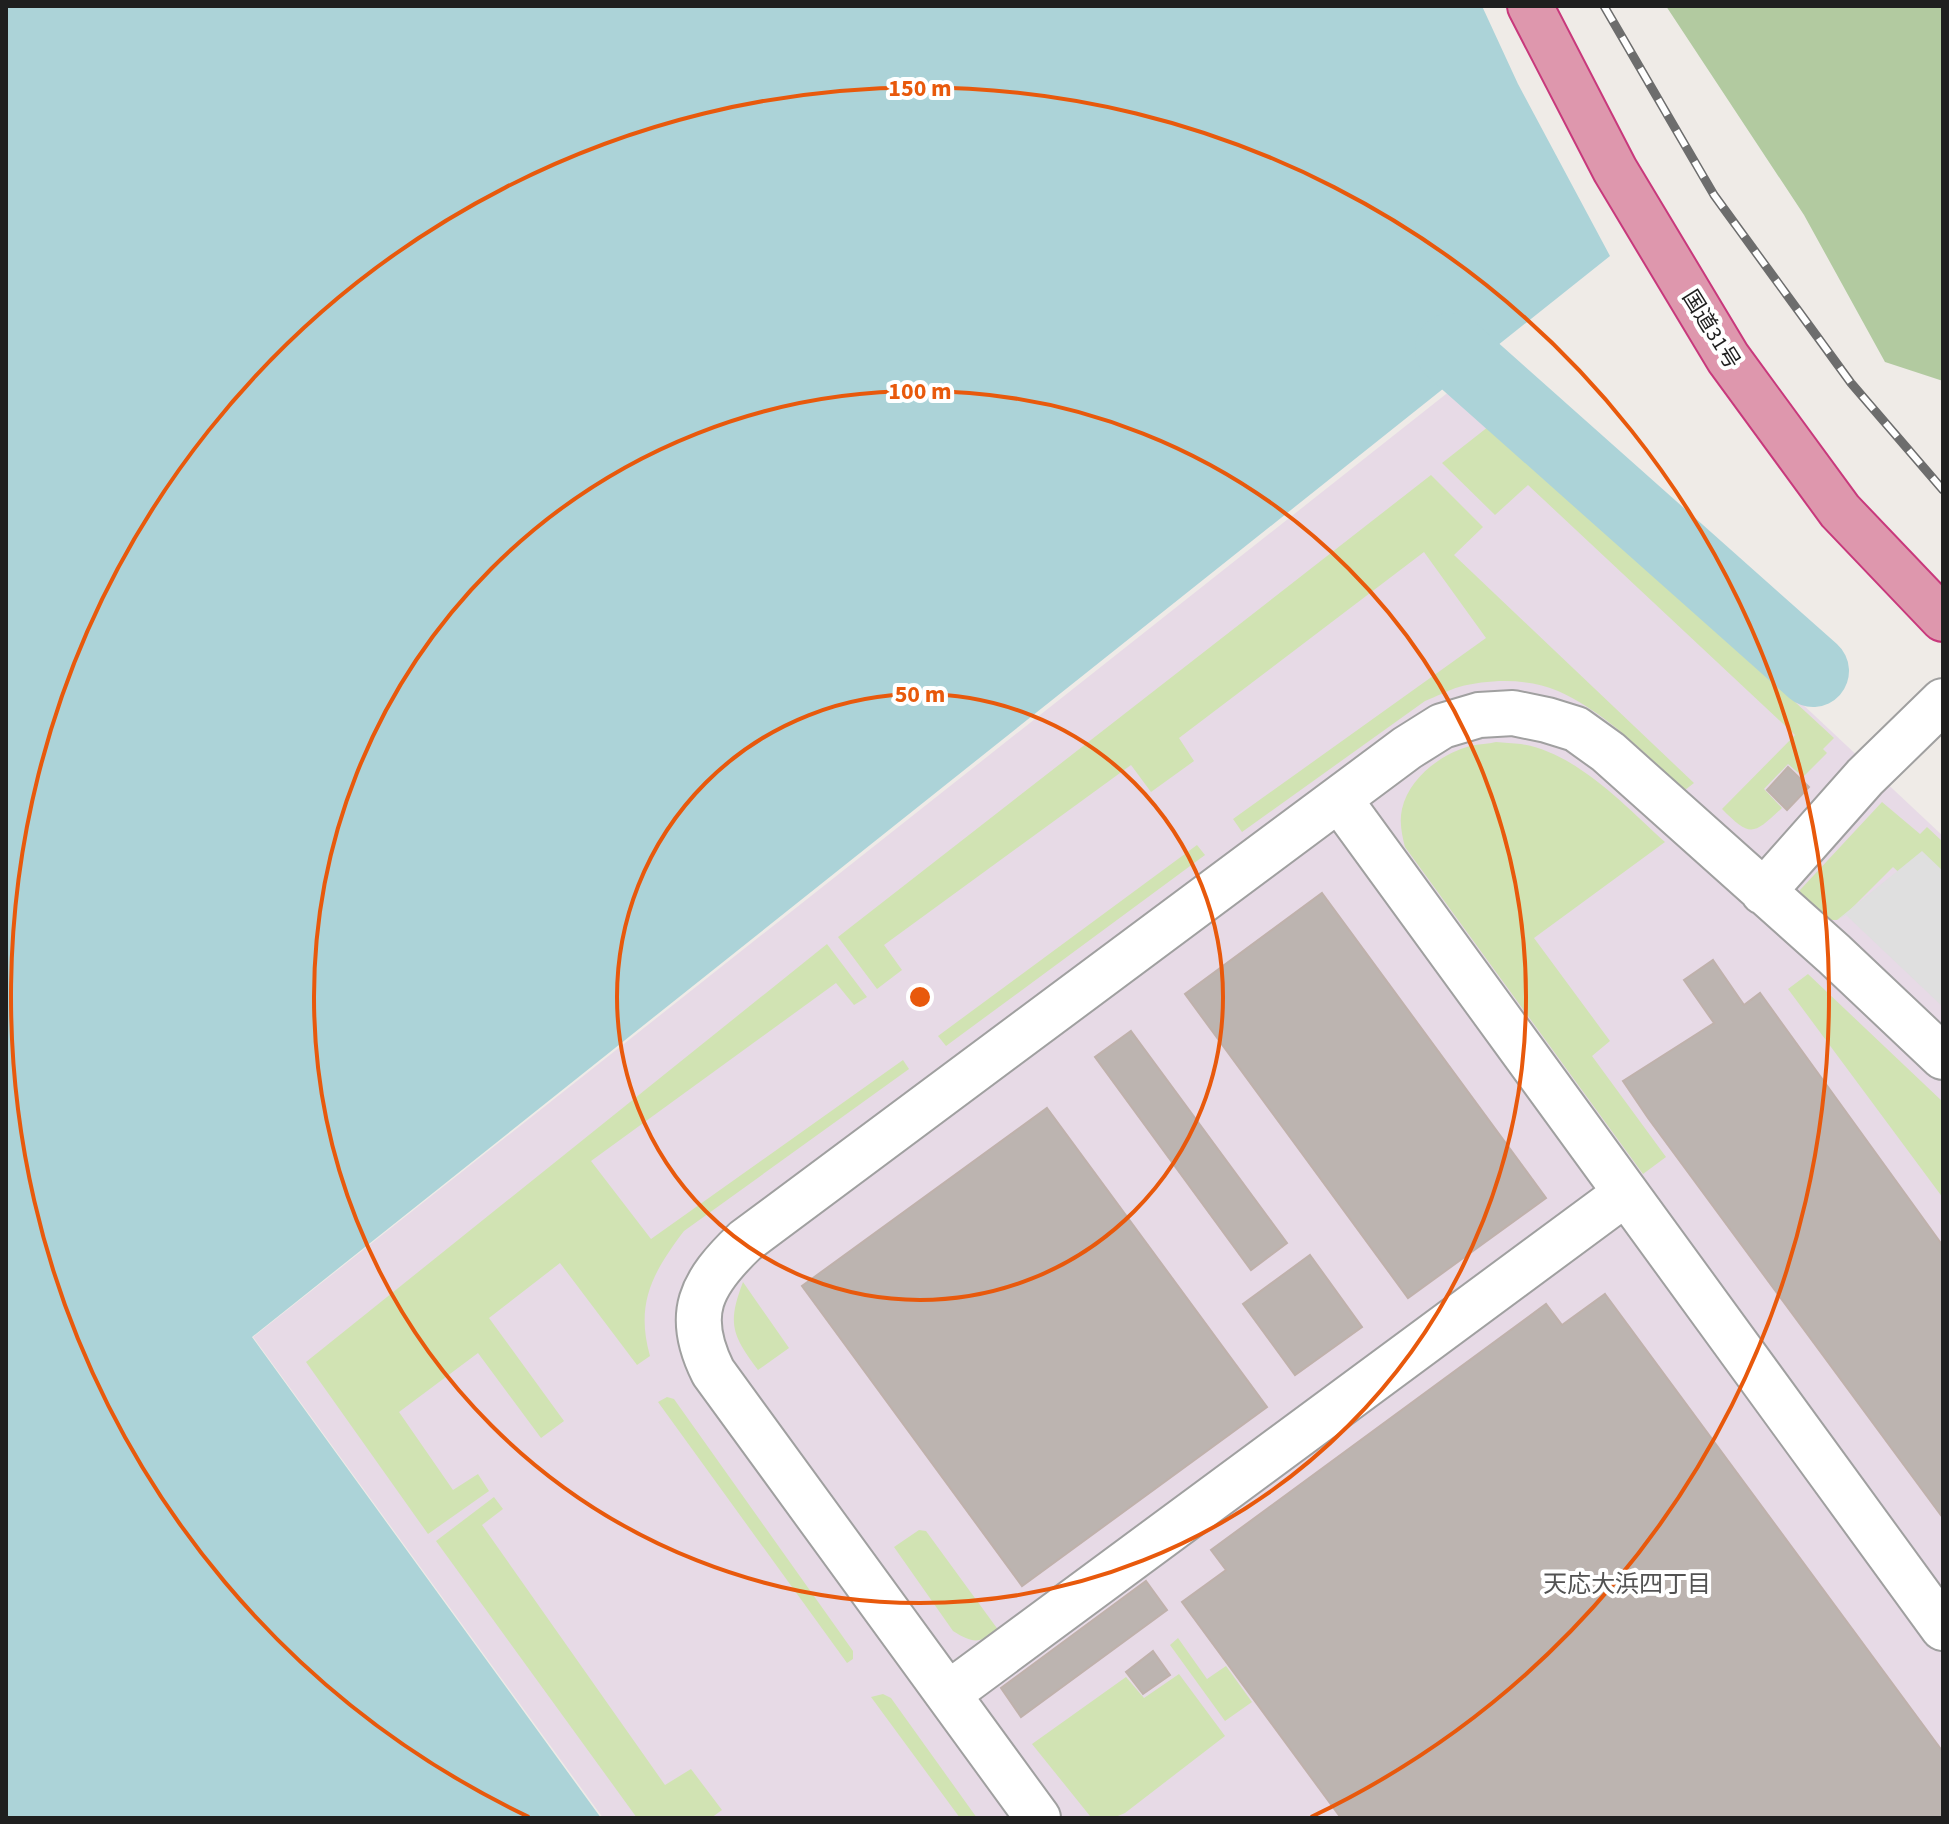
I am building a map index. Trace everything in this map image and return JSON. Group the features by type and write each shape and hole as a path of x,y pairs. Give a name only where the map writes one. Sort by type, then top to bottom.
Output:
{"highway":[{"name":"国道31号","path":"1530,6 1615,170 1728,358 1840,511 1943,619"}],"lane":[{"path":"1763,892 1865,777 1943,701"},
{"path":"1038,1818 713,1372 704,1354 698,1321 706,1286 722,1263 745,1241 1407,748 1442,726 1479,715 1513,713 1547,720 1576,729 1608,752 1834,954 1943,1057"},
{"path":"1339,799 1943,1628"},
{"path":"948,1694 1626,1193"}],"shaded area":[{"path":"1460,383 1943,836 1943,1818 603,1818 253,1337"},
{"path":"1922,851 1943,871 1943,1007 1846,915 1837,920"}],"green space":[{"path":"1666,6 1943,6 1943,381 1885,362 1804,215"},
{"path":"1493,423 1834,738 1823,749 1827,753 1803,777 1788,764 1764,789 1782,808 1758,828 1746,829 1722,809 1795,735 1528,485 1495,515 1442,463"},
{"path":"1431,475 1483,527 1454,555 1694,783 1685,790 1609,723 1558,691 1522,682 1483,682 1455,688 1425,701 1242,832 1233,819 1486,638 1424,552 1179,738 1194,761 1151,792 1131,765 884,945 902,970 877,989 838,937"},
{"path":"1496,742 1542,749 1581,769 1665,842 1534,938 1610,1041 1592,1056 1666,1157 1643,1174 1405,847 1402,809 1419,778 1448,755 1470,746"},
{"path":"1882,802 1920,834 1927,827 1943,842 1943,874 1921,893 1893,867 1845,915 1837,920 1828,920 1801,896 1800,890"},
{"path":"1197,845 1205,855 946,1046 938,1036"},
{"path":"827,944 867,997 854,1005 836,983 591,1161 651,1239 903,1060 909,1069 684,1231 664,1260 650,1289 645,1320 650,1356 637,1365 560,1263 489,1318 564,1421 541,1438 478,1353 399,1412 453,1490 478,1474 489,1491 428,1534 306,1362"},
{"path":"1808,974 1943,1102 1943,1198 1788,989"},
{"path":"743,1282 789,1348 758,1370 742,1347 735,1329 735,1309"},
{"path":"667,1397 674,1399 853,1651 853,1659 847,1663 658,1402"},
{"path":"494,1497 503,1509 482,1525 665,1785 691,1769 722,1810 711,1818 637,1818 436,1541"},
{"path":"919,1530 926,1531 999,1631 976,1640 953,1631 894,1547"},
{"path":"1178,1638 1207,1679 1226,1666 1252,1702 1225,1721 1170,1645"},
{"path":"1179,1674 1225,1736 1125,1813 1113,1818 1090,1816 1032,1744 1126,1677 1144,1698"},
{"path":"883,1694 891,1698 977,1818 960,1818 871,1697"}],"water":[{"path":"6,6 1482,6 1518,84 1610,256 252,1337 601,1818 6,1818"}],"building":[{"path":"1788,767 1809,787 1787,810 1767,790"},
{"path":"1322,893 1546,1198 1408,1298 1185,994"},
{"path":"1713,960 1744,1005 1760,993 1943,1246 1943,1518 1623,1081 1714,1023 1684,980"},
{"path":"1131,1031 1287,1243 1251,1270 1095,1057"},
{"path":"1047,1108 1267,1407 1022,1586 802,1286"},
{"path":"1310,1255 1362,1327 1295,1375 1243,1304"},
{"path":"1605,1294 1943,1752 1943,1818 1341,1818 1182,1602 1226,1570 1211,1550 1546,1304 1562,1325"},
{"path":"1146,1581 1167,1610 1021,1717 1001,1688"},
{"path":"1153,1651 1170,1675 1143,1694 1126,1672"}],"waterway":[{"path":"1451,349 1813,671"}],"railway":[{"path":"1604,6 1714,195 1851,383 1943,490"}],"district":[{"name":"天応大浜四丁目","path":"1627,1584"}]}
